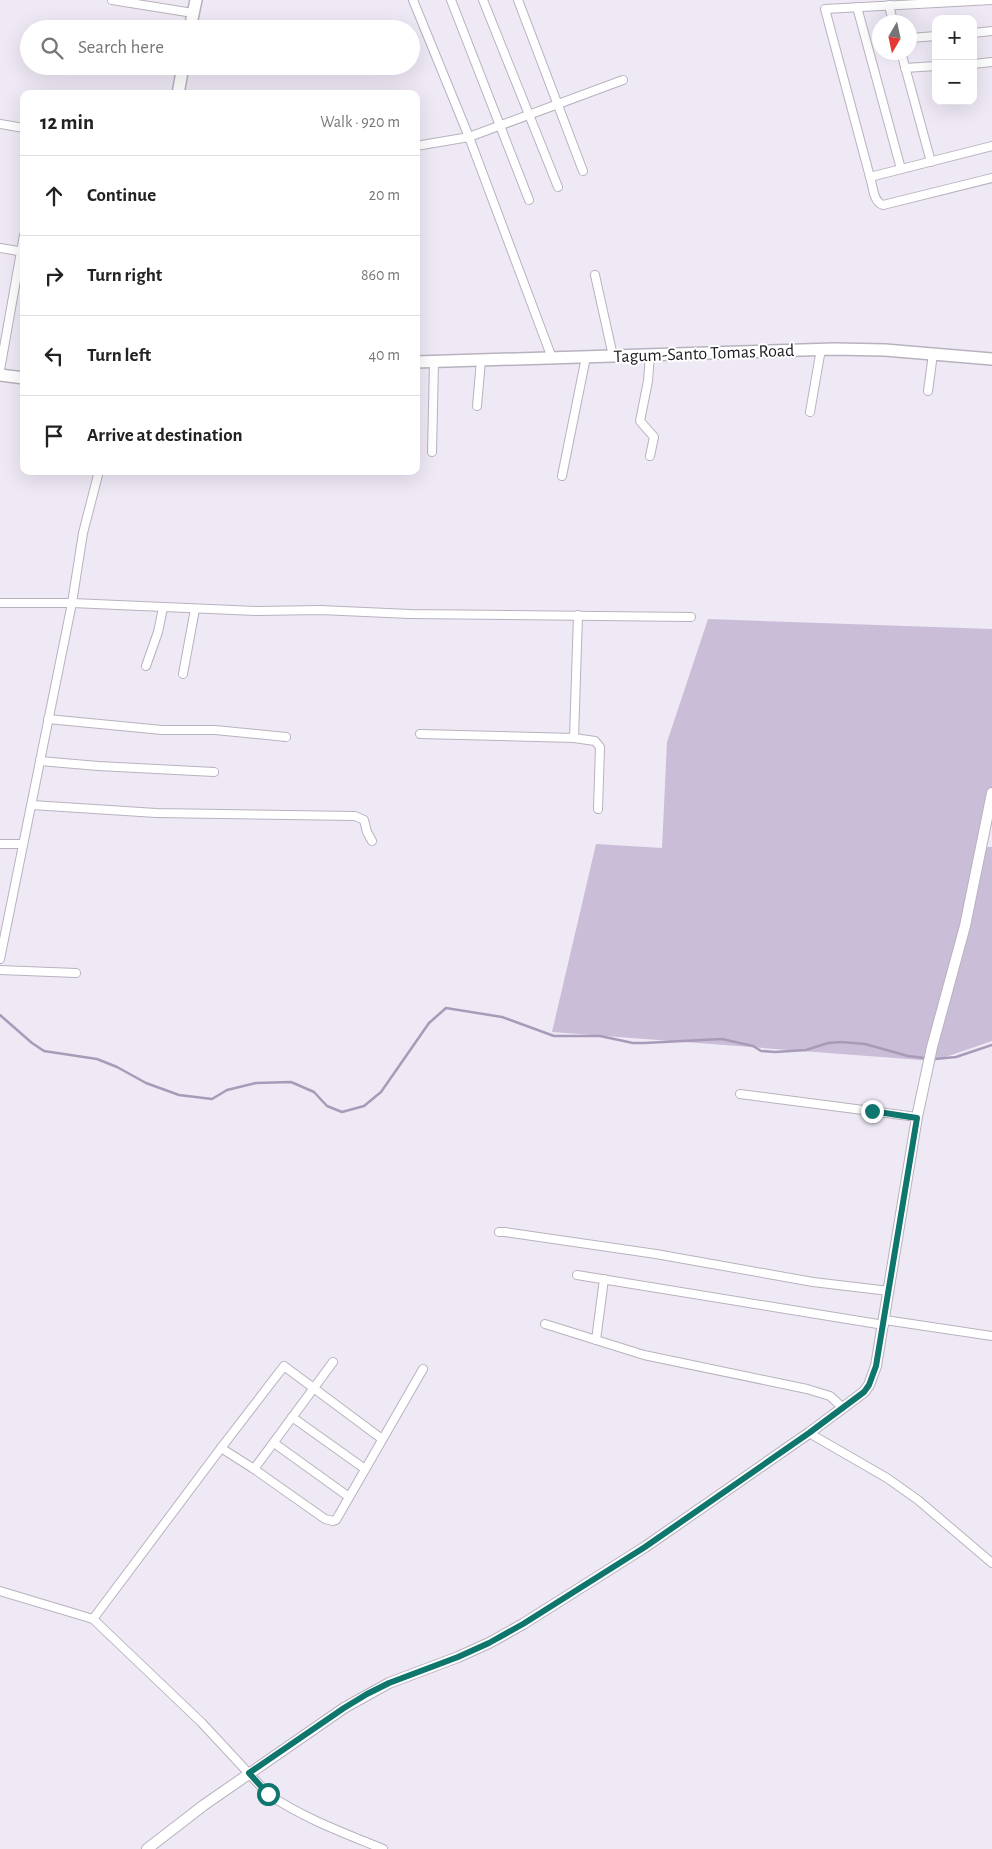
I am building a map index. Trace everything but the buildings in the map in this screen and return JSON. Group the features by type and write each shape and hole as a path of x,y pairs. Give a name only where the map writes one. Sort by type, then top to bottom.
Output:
{"main road":[{"path":"192,20 196,0"},
{"path":"179,90 181,75"},
{"name":"Tagum-Santo Tomas Road","path":"420,362 820,349 880,350 992,359"},
{"path":"0,375 20,378"}],"street":[{"path":"112,0 193,13"},
{"path":"413,0 469,137 552,358"},
{"path":"451,0 530,200"},
{"path":"483,0 558,187"},
{"path":"518,0 582,171"},
{"path":"992,0 825,9 876,200 879,204 883,205 992,178"},
{"path":"889,5 891,15"},
{"path":"857,7 901,169"},
{"path":"977,33 992,31"},
{"path":"917,37 932,36"},
{"path":"904,60 931,162"},
{"path":"977,64 992,62"},
{"path":"906,68 932,66"},
{"path":"420,146 445,143 469,137 622,80"},
{"path":"0,124 20,127"},
{"path":"870,177 992,146"},
{"path":"0,248 20,252"},
{"path":"0,370 20,263"},
{"path":"595,275 613,356"},
{"path":"810,412 820,349"},
{"path":"650,354 648,381 640,421 654,437 650,456"},
{"path":"928,391 933,354"},
{"path":"562,476 586,357"},
{"path":"477,406 481,360"},
{"path":"432,452 434,362"},
{"path":"0,959 72,604 83,533 98,475"},
{"path":"0,603 195,608 257,612 364,611 410,614 691,617"},
{"path":"146,666 158,632 163,608"},
{"path":"183,674 195,608"},
{"path":"574,738 578,615"},
{"path":"48,719 162,730 215,730 286,736"},
{"path":"420,734 574,738 595,741 600,747 598,809"},
{"path":"40,760 98,766 214,772"},
{"path":"147,1849 249,1773 367,1694 389,1683 466,1654 523,1624 645,1547 855,1400 869,1385 876,1366 884,1322 917,1118 932,1047 965,926 992,793"},
{"path":"32,805 156,813 356,816 364,820 372,841"},
{"path":"0,844 23,844"},
{"path":"0,970 76,973"},
{"path":"740,1094 917,1118"},
{"path":"499,1232 656,1254 813,1282 889,1291"},
{"path":"577,1275 884,1322 992,1336"},
{"path":"596,1340 604,1279"},
{"path":"545,1324 644,1356 806,1389 830,1396 843,1408"},
{"path":"254,1469 333,1362"},
{"path":"93,1619 284,1366 382,1439"},
{"path":"221,1448 330,1521 336,1520 423,1369"},
{"path":"292,1417 365,1469"},
{"path":"809,1433 887,1478 918,1500 992,1563"},
{"path":"274,1443 349,1497"},
{"path":"0,1591 93,1619 202,1722 268,1794 280,1802 327,1825 383,1849"}],"shaded area":[{"path":"708,619 992,629 992,805 984,847 992,847 992,1041 934,1061 552,1032 596,844 662,848 667,742"}],"waterway":[{"path":"0,1015 44,1051 97,1059 117,1067 146,1083 179,1095 212,1099 227,1090 256,1083 291,1082 314,1092 327,1106 342,1112 364,1106 381,1092 429,1023 446,1008 502,1017 554,1036 600,1036 633,1043 722,1039 753,1046 761,1051 775,1052 806,1050 828,1043 841,1042 865,1044 908,1056 924,1058"},
{"path":"935,1059 956,1057 992,1045"}],"route":[{"path":"268,1794 249,1773 344,1708 389,1683 458,1657 489,1643 523,1624 645,1547 809,1433 864,1392 869,1385 876,1366 884,1325 917,1118 872,1111"}]}
